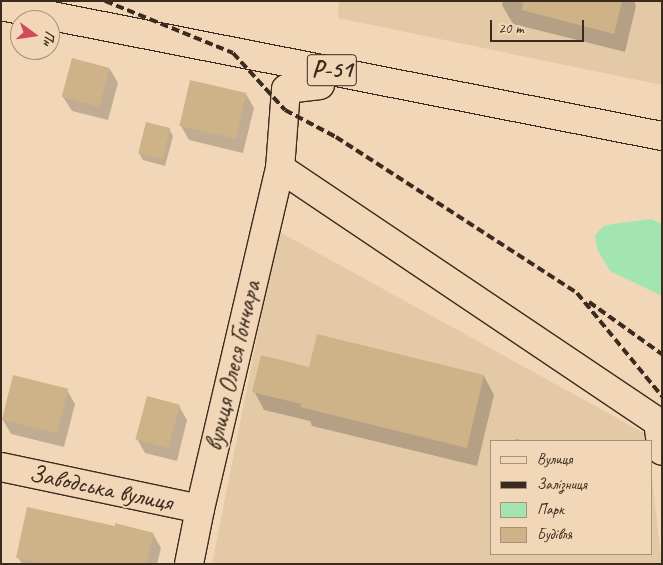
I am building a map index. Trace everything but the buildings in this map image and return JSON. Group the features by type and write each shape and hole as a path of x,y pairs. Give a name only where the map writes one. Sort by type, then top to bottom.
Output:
{"street":[{"name":"Р-51","path":"1,6 662,136"},
{"name":"вулиця Олеся Гончара","path":"189,564 200,509 280,168 286,89 320,84"},
{"path":"280,168 658,422 662,451"},
{"name":"Заводська вулиця","path":"1,467 200,509"}],"shaded area":[{"path":"339,1 662,1 662,85 338,18"},
{"path":"278,231 646,434 647,440 490,440 490,555 653,555 653,487 662,564 212,564"}],"green space":[{"path":"651,219 662,224 662,296 610,271 597,249 595,236 602,227"}],"railway":[{"path":"105,1 233,53 285,110 336,137 577,293 662,396"},
{"path":"589,302 662,354"}]}
